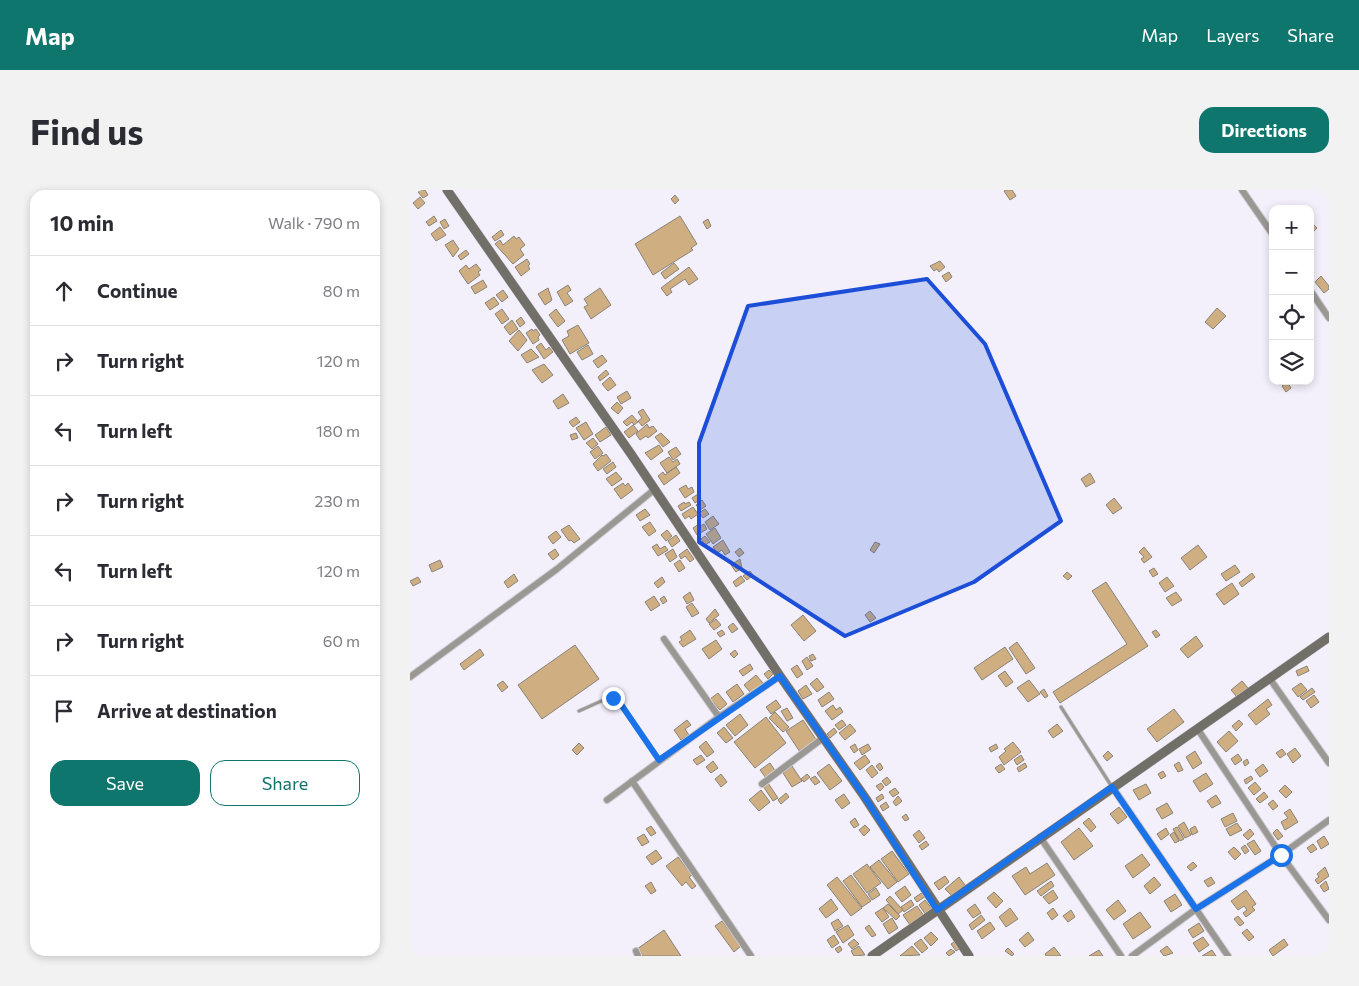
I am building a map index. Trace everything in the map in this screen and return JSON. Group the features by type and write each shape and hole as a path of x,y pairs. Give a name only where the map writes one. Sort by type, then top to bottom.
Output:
{"street":[{"path":"447,190 655,489 780,676 864,796 968,956"},
{"path":"1242,190 1269,229"},
{"path":"1313,295 1329,318"},
{"path":"410,677 557,570 655,489"},
{"path":"872,956 1329,637"},
{"path":"664,639 719,717"},
{"path":"607,800 659,760 780,676"},
{"path":"1270,679 1329,763"},
{"path":"1197,728 1281,855 1329,920"},
{"path":"762,784 823,738"},
{"path":"632,780 751,956"},
{"path":"1112,787 1228,956"},
{"path":"1132,956 1196,909 1281,855 1329,820"},
{"path":"1040,837 1121,956"}],"lane":[{"path":"579,710 608,698 618,700 659,760"},
{"path":"1061,707 1112,787"}],"highlighted area":[{"path":"927,279 985,344 1061,521 974,582 845,636 699,542 699,443 748,306"}],"building":[{"path":"425,190 428,195 423,198 418,192"},
{"path":"1012,190 1016,196 1010,200 1004,191"},
{"path":"675,195 679,200 675,204 671,199"},
{"path":"420,197 425,203 418,209 413,203"},
{"path":"434,216 437,221 429,226 426,222"},
{"path":"680,216 697,244 691,248 693,250 653,275 635,244"},
{"path":"445,219 449,226 444,229 440,222"},
{"path":"708,219 711,226 707,229 703,222"},
{"path":"440,227 446,235 436,241 431,234"},
{"path":"501,230 504,235 495,241 492,237"},
{"path":"514,236 516,239 519,237 525,245 520,249 524,255 513,264 495,244 500,240 503,245"},
{"path":"453,240 459,249 453,257 445,245"},
{"path":"466,250 469,254 461,260 458,256"},
{"path":"527,259 530,269 521,276 515,267"},
{"path":"940,261 945,267 939,272 937,269 934,271 930,266"},
{"path":"674,263 679,269 665,279 661,273"},
{"path":"476,264 481,270 478,272 480,275 468,284 459,271 466,265 469,269"},
{"path":"689,267 698,279 689,285 685,279 670,289 672,292 667,296 661,288"},
{"path":"949,272 952,277 946,282 942,276"},
{"path":"1321,276 1329,286 1329,289 1324,293 1315,282"},
{"path":"483,280 487,287 475,294 471,287"},
{"path":"568,285 571,290 567,293 573,301 565,306 557,292"},
{"path":"548,288 552,300 545,305 538,294"},
{"path":"600,288 611,305 591,319 584,307 588,305 584,299"},
{"path":"503,290 508,297 502,302 496,295"},
{"path":"494,297 499,304 490,310 485,303"},
{"path":"1217,308 1226,316 1213,329 1205,322"},
{"path":"502,309 509,319 502,324 495,314"},
{"path":"556,309 565,321 558,327 549,315"},
{"path":"521,317 525,323 520,327 516,321"},
{"path":"512,320 518,329 510,335 504,327"},
{"path":"578,325 589,343 570,354 562,340 569,336 567,331"},
{"path":"532,329 533,331 536,329 540,335 538,337 539,340 533,344 526,333"},
{"path":"519,330 527,340 518,351 509,341"},
{"path":"541,343 546,350 549,347 553,352 544,359 536,347"},
{"path":"588,345 593,354 582,360 577,352"},
{"path":"531,349 539,357 527,363 521,355"},
{"path":"602,355 607,361 598,368 593,361"},
{"path":"544,364 553,375 542,383 532,370"},
{"path":"606,370 609,374 600,381 598,377"},
{"path":"610,377 616,385 608,391 602,384"},
{"path":"1289,385 1291,388 1286,392 1282,386"},
{"path":"627,391 631,398 621,404 617,397"},
{"path":"563,394 569,403 558,409 553,401"},
{"path":"617,402 623,408 618,414 611,408"},
{"path":"643,409 650,420 642,426 638,421 642,418 638,412"},
{"path":"632,415 638,422 634,425 632,422 627,426 623,422"},
{"path":"576,417 580,422 573,427 569,422"},
{"path":"586,422 593,434 584,440 576,428"},
{"path":"647,424 649,428 653,426 657,431 648,438 646,436 640,440 636,434"},
{"path":"633,425 638,431 629,438 624,432"},
{"path":"606,427 611,435 600,442 595,435"},
{"path":"576,433 578,438 572,440 570,435"},
{"path":"661,433 670,442 663,447 655,437"},
{"path":"593,438 598,444 592,449 586,443"},
{"path":"659,445 663,451 651,460 645,453"},
{"path":"598,446 603,453 595,459 590,452"},
{"path":"676,447 681,454 673,460 668,452"},
{"path":"606,454 611,461 598,471 593,464 602,455"},
{"path":"669,457 673,462 677,459 680,464 667,473 660,463"},
{"path":"613,462 616,467 607,474 603,469"},
{"path":"676,467 680,473 664,485 658,476 663,472 665,475"},
{"path":"616,472 622,479 612,486 606,479"},
{"path":"1090,473 1095,482 1086,487 1081,479"},
{"path":"623,483 625,486 628,483 633,490 621,499 614,489"},
{"path":"686,485 688,489 692,487 694,492 685,498 679,489"},
{"path":"698,494 701,499 695,503 692,498"},
{"path":"1114,498 1122,508 1113,514 1106,505"},
{"path":"702,500 706,506 700,510 696,505"},
{"path":"684,502 685,504 689,502 691,505 681,511 678,506"},
{"path":"693,507 698,514 691,519 689,516 685,519 682,514"},
{"path":"645,509 650,515 640,521 636,515"},
{"path":"705,509 709,514 703,518 699,513"},
{"path":"713,516 719,524 710,530 705,522"},
{"path":"650,522 656,531 649,536 642,527"},
{"path":"699,524 700,526 704,524 707,529 697,535 693,528"},
{"path":"569,525 580,539 574,543 571,540 569,541 561,530"},
{"path":"715,528 721,538 713,544 706,534"},
{"path":"667,530 672,536 666,541 661,535"},
{"path":"556,531 561,537 553,544 548,537"},
{"path":"676,535 680,541 672,547 668,541"},
{"path":"705,536 710,542 705,545 701,539"},
{"path":"723,540 730,552 725,555 722,550 717,553 713,547"},
{"path":"875,542 880,544 874,553 870,550"},
{"path":"657,544 660,549 665,546 668,550 658,556 652,547"},
{"path":"1198,545 1207,557 1190,570 1181,558"},
{"path":"1144,547 1152,557 1144,563 1141,559 1144,557 1139,552"},
{"path":"740,548 744,553 739,557 735,552"},
{"path":"555,549 559,555 553,560 548,554"},
{"path":"673,549 677,557 670,562 665,554"},
{"path":"687,549 694,559 690,562 685,556 681,559 679,555"},
{"path":"740,559 742,568 736,572 731,565"},
{"path":"440,560 443,567 432,572 429,565"},
{"path":"680,560 685,568 679,572 674,564"},
{"path":"1235,565 1240,572 1226,581 1221,574"},
{"path":"1154,568 1158,574 1153,577 1149,571"},
{"path":"750,571 753,575 747,580 743,576"},
{"path":"1067,572 1072,576 1068,580 1063,576"},
{"path":"1252,573 1255,577 1242,587 1239,583"},
{"path":"514,574 518,581 508,588 504,582"},
{"path":"741,576 745,581 736,587 733,582"},
{"path":"418,577 421,582 413,586 410,581"},
{"path":"662,577 665,582 658,588 654,583"},
{"path":"1167,577 1174,586 1165,592 1159,583"},
{"path":"1106,582 1148,646 1060,703 1053,692 1127,644 1092,591"},
{"path":"1232,583 1239,594 1224,605 1216,594"},
{"path":"690,592 694,600 687,604 683,597"},
{"path":"1176,592 1182,600 1172,606 1166,598"},
{"path":"654,596 660,605 651,611 645,602"},
{"path":"664,596 667,601 663,604 660,599"},
{"path":"692,603 699,613 692,617 686,607"},
{"path":"715,609 719,615 709,623 706,619"},
{"path":"870,611 876,618 870,622 865,615"},
{"path":"803,615 816,631 804,641 791,625"},
{"path":"716,619 721,625 714,630 709,624"},
{"path":"733,623 738,629 732,633 728,627"},
{"path":"690,630 696,639 683,647 679,642 682,640 680,637"},
{"path":"722,630 725,634 720,637 717,633"},
{"path":"1156,630 1160,635 1156,638 1152,632"},
{"path":"1196,636 1203,646 1188,658 1180,649"},
{"path":"716,640 722,649 709,659 702,649"},
{"path":"1017,642 1035,668 1026,674 1009,648"},
{"path":"575,645 599,679 542,719 518,685"},
{"path":"1005,647 1013,659 982,680 974,668"},
{"path":"480,649 484,655 464,670 460,664"},
{"path":"735,650 738,654 734,658 730,654"},
{"path":"813,654 816,659 811,661 809,656"},
{"path":"807,657 813,666 807,670 802,661"},
{"path":"750,664 753,669 743,676 739,671"},
{"path":"797,665 803,674 797,678 791,669"},
{"path":"1307,666 1309,671 1298,676 1296,671"},
{"path":"769,670 773,674 768,679 764,674"},
{"path":"1005,671 1013,682 1006,687 998,676"},
{"path":"756,675 763,683 751,693 744,685"},
{"path":"817,678 824,687 817,692 810,684"},
{"path":"1029,680 1040,694 1028,702 1017,688"},
{"path":"503,681 508,687 502,692 497,685"},
{"path":"1242,681 1248,688 1237,697 1231,690"},
{"path":"1301,683 1307,690 1298,697 1292,689"},
{"path":"737,684 744,694 733,702 726,692"},
{"path":"806,685 812,694 803,699 798,691"},
{"path":"1312,688 1315,692 1303,700 1300,697"},
{"path":"1044,689 1048,696 1045,698 1040,692"},
{"path":"829,692 834,699 822,707 818,700"},
{"path":"718,693 727,704 720,710 710,699"},
{"path":"1314,695 1319,702 1311,708 1306,701"},
{"path":"1268,699 1272,705 1266,709 1270,714 1256,725 1248,715"},
{"path":"776,700 781,707 771,714 766,707"},
{"path":"833,705 836,710 840,707 843,712 832,720 825,711"},
{"path":"787,708 793,718 787,721 781,711"},
{"path":"1174,709 1184,722 1157,742 1147,729"},
{"path":"775,712 789,727 783,732 769,718"},
{"path":"740,714 748,725 735,736 726,725"},
{"path":"766,717 786,743 755,768 734,742"},
{"path":"687,720 691,725 685,729 689,735 681,740 674,730"},
{"path":"803,720 817,741 800,752 786,731"},
{"path":"842,720 846,725 839,730 835,725"},
{"path":"1239,720 1243,724 1236,731 1232,726"},
{"path":"850,724 856,731 845,740 839,733"},
{"path":"1057,724 1063,731 1053,738 1048,731"},
{"path":"724,727 733,738 726,743 717,733"},
{"path":"834,728 837,732 830,738 827,734"},
{"path":"1229,731 1238,741 1226,752 1217,742"},
{"path":"706,741 714,752 707,757 699,747"},
{"path":"1013,742 1021,752 1004,765 999,757 1006,751 1004,749"},
{"path":"579,743 584,748 577,755 572,750"},
{"path":"855,744 858,750 854,753 850,747"},
{"path":"868,744 871,749 862,755 859,749"},
{"path":"996,744 998,748 991,752 989,748"},
{"path":"1295,748 1301,756 1293,763 1287,754"},
{"path":"1282,749 1286,754 1280,758 1276,753"},
{"path":"1108,751 1113,756 1107,761 1103,756"},
{"path":"1195,751 1202,763 1193,769 1186,757"},
{"path":"1238,754 1242,760 1235,765 1231,759"},
{"path":"701,755 705,760 697,765 693,760"},
{"path":"865,755 870,762 860,770 854,763"},
{"path":"1021,755 1024,760 1017,765 1014,760"},
{"path":"1247,759 1249,763 1245,766 1243,762"},
{"path":"713,761 718,768 711,773 706,767"},
{"path":"1179,762 1183,770 1178,772 1174,765"},
{"path":"770,763 776,772 766,778 760,770"},
{"path":"880,763 883,768 880,771 876,766"},
{"path":"1025,763 1027,767 1019,772 1017,768"},
{"path":"829,764 842,781 830,790 817,773"},
{"path":"1001,764 1005,769 999,773 995,768"},
{"path":"1263,764 1268,771 1260,777 1255,770"},
{"path":"872,765 878,773 872,778 866,770"},
{"path":"792,766 802,781 792,787 783,773"},
{"path":"1163,771 1166,776 1161,779 1158,774"},
{"path":"1206,773 1213,784 1200,792 1193,781"},
{"path":"721,774 727,782 721,787 715,779"},
{"path":"807,774 810,777 804,782 801,779"},
{"path":"815,776 820,782 815,785 810,779"},
{"path":"1251,776 1253,779 1246,784 1244,780"},
{"path":"887,777 891,782 886,786 882,781"},
{"path":"1255,782 1261,789 1254,795 1248,788"},
{"path":"768,783 778,798 773,801 763,786"},
{"path":"881,783 884,787 880,791 876,786"},
{"path":"1146,784 1151,793 1139,800 1133,790"},
{"path":"1285,785 1292,792 1286,798 1279,791"},
{"path":"895,788 899,793 893,797 889,792"},
{"path":"761,790 770,802 759,811 749,800"},
{"path":"1264,792 1268,797 1260,803 1256,799"},
{"path":"786,793 789,797 781,804 778,800"},
{"path":"844,794 850,803 842,809 835,800"},
{"path":"882,794 884,798 878,802 876,798"},
{"path":"1216,795 1221,803 1212,808 1207,801"},
{"path":"898,796 902,801 896,806 893,802"},
{"path":"1273,800 1278,806 1273,810 1268,804"},
{"path":"886,802 889,807 883,811 880,806"},
{"path":"1167,803 1173,813 1162,819 1156,809"},
{"path":"1119,807 1127,817 1118,824 1110,814"},
{"path":"1290,809 1298,822 1285,830 1281,822 1288,818 1284,813"},
{"path":"1233,813 1237,821 1225,827 1221,819"},
{"path":"906,814 909,819 905,821 902,817"},
{"path":"855,818 859,825 854,828 850,822"},
{"path":"1089,818 1096,827 1091,832 1083,823"},
{"path":"1184,822 1191,835 1185,838 1178,826"},
{"path":"1237,823 1242,830 1230,836 1226,829"},
{"path":"865,825 870,830 864,836 859,830"},
{"path":"651,826 656,833 651,836 646,829"},
{"path":"1195,826 1198,832 1192,835 1190,829"},
{"path":"1177,827 1184,839 1180,841 1173,829"},
{"path":"1079,828 1093,846 1074,860 1061,842"},
{"path":"1166,828 1169,834 1161,840 1157,834"},
{"path":"1250,829 1254,834 1248,840 1243,835"},
{"path":"1277,829 1283,836 1278,840 1273,833"},
{"path":"919,830 925,838 919,843 913,835"},
{"path":"1174,832 1179,841 1175,843 1170,835"},
{"path":"644,834 649,842 642,846 637,838"},
{"path":"1324,836 1329,844 1321,849 1317,841"},
{"path":"1254,840 1261,851 1255,855 1247,844"},
{"path":"926,841 929,845 922,850 919,846"},
{"path":"1313,844 1317,849 1311,853 1307,848"},
{"path":"1245,845 1249,851 1245,854 1241,848"},
{"path":"1234,847 1241,854 1235,860 1228,852"},
{"path":"656,850 662,858 652,865 646,857"},
{"path":"892,851 909,874 898,882 881,859"},
{"path":"1142,854 1150,865 1133,878 1125,866"},
{"path":"678,857 692,875 689,877 696,886 692,889 686,882 682,886 666,866"},
{"path":"879,860 897,882 888,889 870,867"},
{"path":"1193,862 1197,866 1191,871 1187,867"},
{"path":"1047,863 1055,875 1025,895 1012,876 1026,867 1030,874"},
{"path":"867,864 881,883 867,893 853,874"},
{"path":"1325,867 1329,876 1318,884 1315,880 1319,877 1317,874"},
{"path":"851,875 871,901 862,907 843,881"},
{"path":"945,876 949,882 939,890 934,883"},
{"path":"837,877 862,908 851,916 827,885"},
{"path":"959,877 965,885 952,896 945,889"},
{"path":"1154,877 1161,885 1150,894 1144,886"},
{"path":"1211,877 1215,883 1208,887 1204,881"},
{"path":"1051,881 1054,886 1041,896 1037,891"},
{"path":"1326,881 1329,889 1324,892 1320,886"},
{"path":"651,882 656,891 651,894 645,886"},
{"path":"905,886 911,895 902,902 895,893"},
{"path":"876,888 880,895 872,900 868,894"},
{"path":"1053,890 1058,898 1049,904 1043,897"},
{"path":"1246,890 1256,904 1252,907 1255,910 1246,917 1243,913 1247,910 1244,906 1238,910 1231,901"},
{"path":"923,892 926,896 917,902 914,898"},
{"path":"994,892 1003,901 996,908 987,898"},
{"path":"1175,894 1182,905 1171,912 1164,901"},
{"path":"890,896 903,910 898,914 886,900"},
{"path":"831,899 838,909 826,918 819,909"},
{"path":"911,900 914,905 904,912 901,907"},
{"path":"925,900 933,910 926,915 919,905"},
{"path":"1118,900 1126,911 1114,920 1106,910"},
{"path":"888,904 900,916 896,920 883,908"},
{"path":"975,904 981,913 973,918 967,910"},
{"path":"917,906 924,916 910,925 903,915"},
{"path":"883,908 889,917 882,922 875,913"},
{"path":"1010,908 1018,919 1006,927 999,917"},
{"path":"1053,908 1058,915 1052,920 1047,913"},
{"path":"1071,910 1075,917 1068,922 1063,916"},
{"path":"1140,912 1151,927 1133,939 1123,924"},
{"path":"981,915 985,920 972,930 969,925"},
{"path":"1238,916 1244,923 1240,926 1234,919"},
{"path":"892,918 898,928 889,934 883,924"},
{"path":"838,919 843,926 835,931 831,923"},
{"path":"722,921 741,946 734,952 715,926"},
{"path":"990,922 995,929 982,939 977,931"},
{"path":"1199,923 1204,931 1193,938 1188,930"},
{"path":"848,925 854,935 843,943 836,932"},
{"path":"869,925 876,935 872,937 865,928"},
{"path":"1247,929 1254,937 1249,941 1242,933"},
{"path":"664,930 681,956 642,956 637,949"},
{"path":"931,932 938,939 931,946 924,938"},
{"path":"1028,932 1034,940 1025,947 1019,940"},
{"path":"834,935 839,943 832,948 827,940"},
{"path":"1203,937 1209,945 1199,952 1193,943"},
{"path":"854,939 859,944 852,949 848,944"},
{"path":"921,939 928,948 922,953 914,944"},
{"path":"1284,939 1288,945 1273,956 1269,950"},
{"path":"957,940 962,947 956,951 951,944"},
{"path":"840,946 842,950 838,953 835,949"},
{"path":"859,946 865,955 854,956 851,951"},
{"path":"912,946 920,955 900,956"},
{"path":"1167,946 1173,953 1164,956 1160,951"},
{"path":"1054,947 1061,956 1046,956 1045,954"},
{"path":"1008,948 1014,954 1012,956 1005,951"},
{"path":"951,949 955,952 949,956 946,953"},
{"path":"1099,950 1103,956 1089,956"},
{"path":"1212,950 1216,956 1202,956"}],"route":[{"path":"613,698 618,700 659,760 780,676 864,796 937,910 1112,787 1196,909 1281,855"}]}
